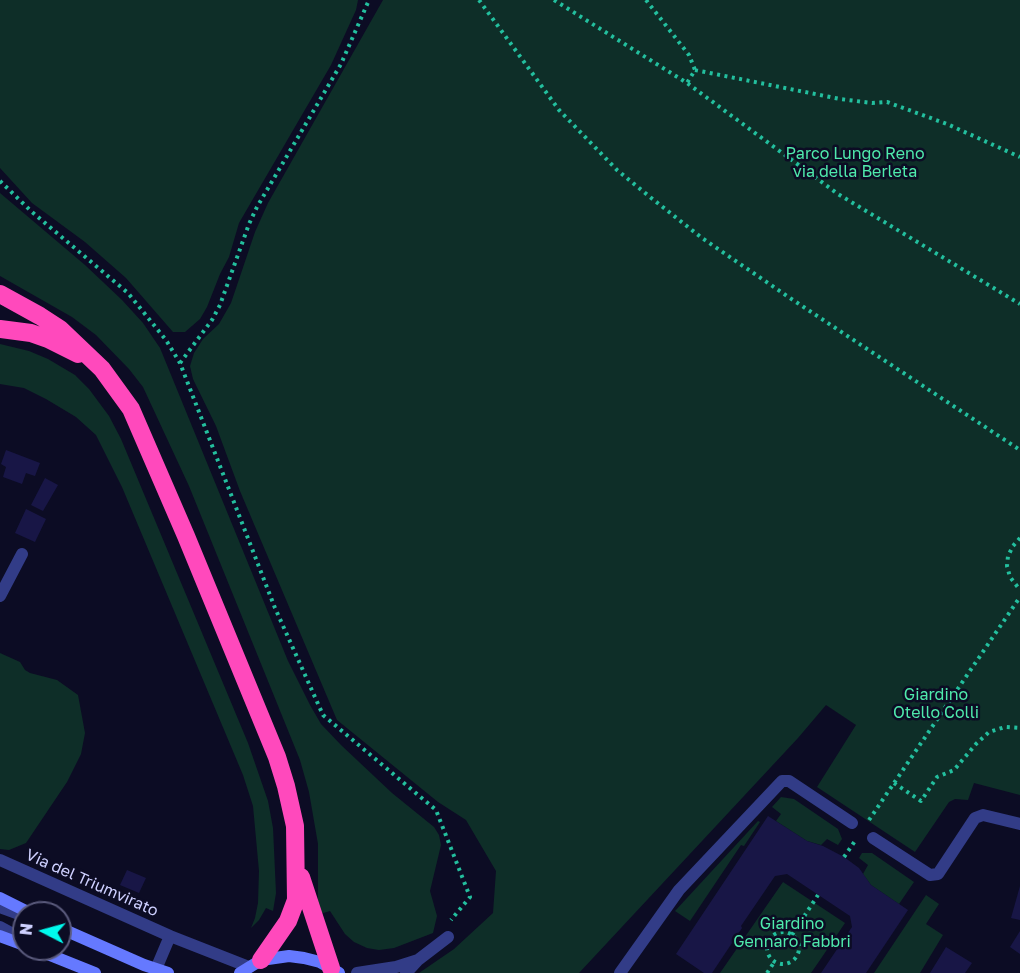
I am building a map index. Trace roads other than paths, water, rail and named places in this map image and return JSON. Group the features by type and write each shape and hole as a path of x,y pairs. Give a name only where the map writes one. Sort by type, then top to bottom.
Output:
{"highway":[{"path":"0,294 40,315 60,329 102,369 130,409 151,453 274,749 286,786 295,826 296,900 288,921 250,967"},
{"path":"0,329 30,333 48,339 102,369"},
{"path":"297,867 335,971"}],"main road":[{"name":"Via del Triumvirato","path":"72,933 162,971"},
{"path":"250,967 274,957 304,958 335,971"},
{"path":"66,961 95,973"}],"street":[{"path":"0,596 22,554"},
{"path":"620,973 679,890 782,781 789,781 852,823"},
{"path":"873,838 930,875 938,874 975,818 983,816 1020,824"},
{"name":"Via del Triumvirato","path":"0,860 170,936 250,967"},
{"path":"406,973 448,930"},
{"name":"Via del Triumvirato","path":"162,971 170,936"},
{"path":"357,973 396,967 418,960"}],"park label":[{"name":"Parco Lungo Reno via della Berleta","path":"855,163"},
{"name":"Giardino Otello Colli","path":"936,704"},
{"name":"Giardino Gennaro Fabbri","path":"792,933"}]}
